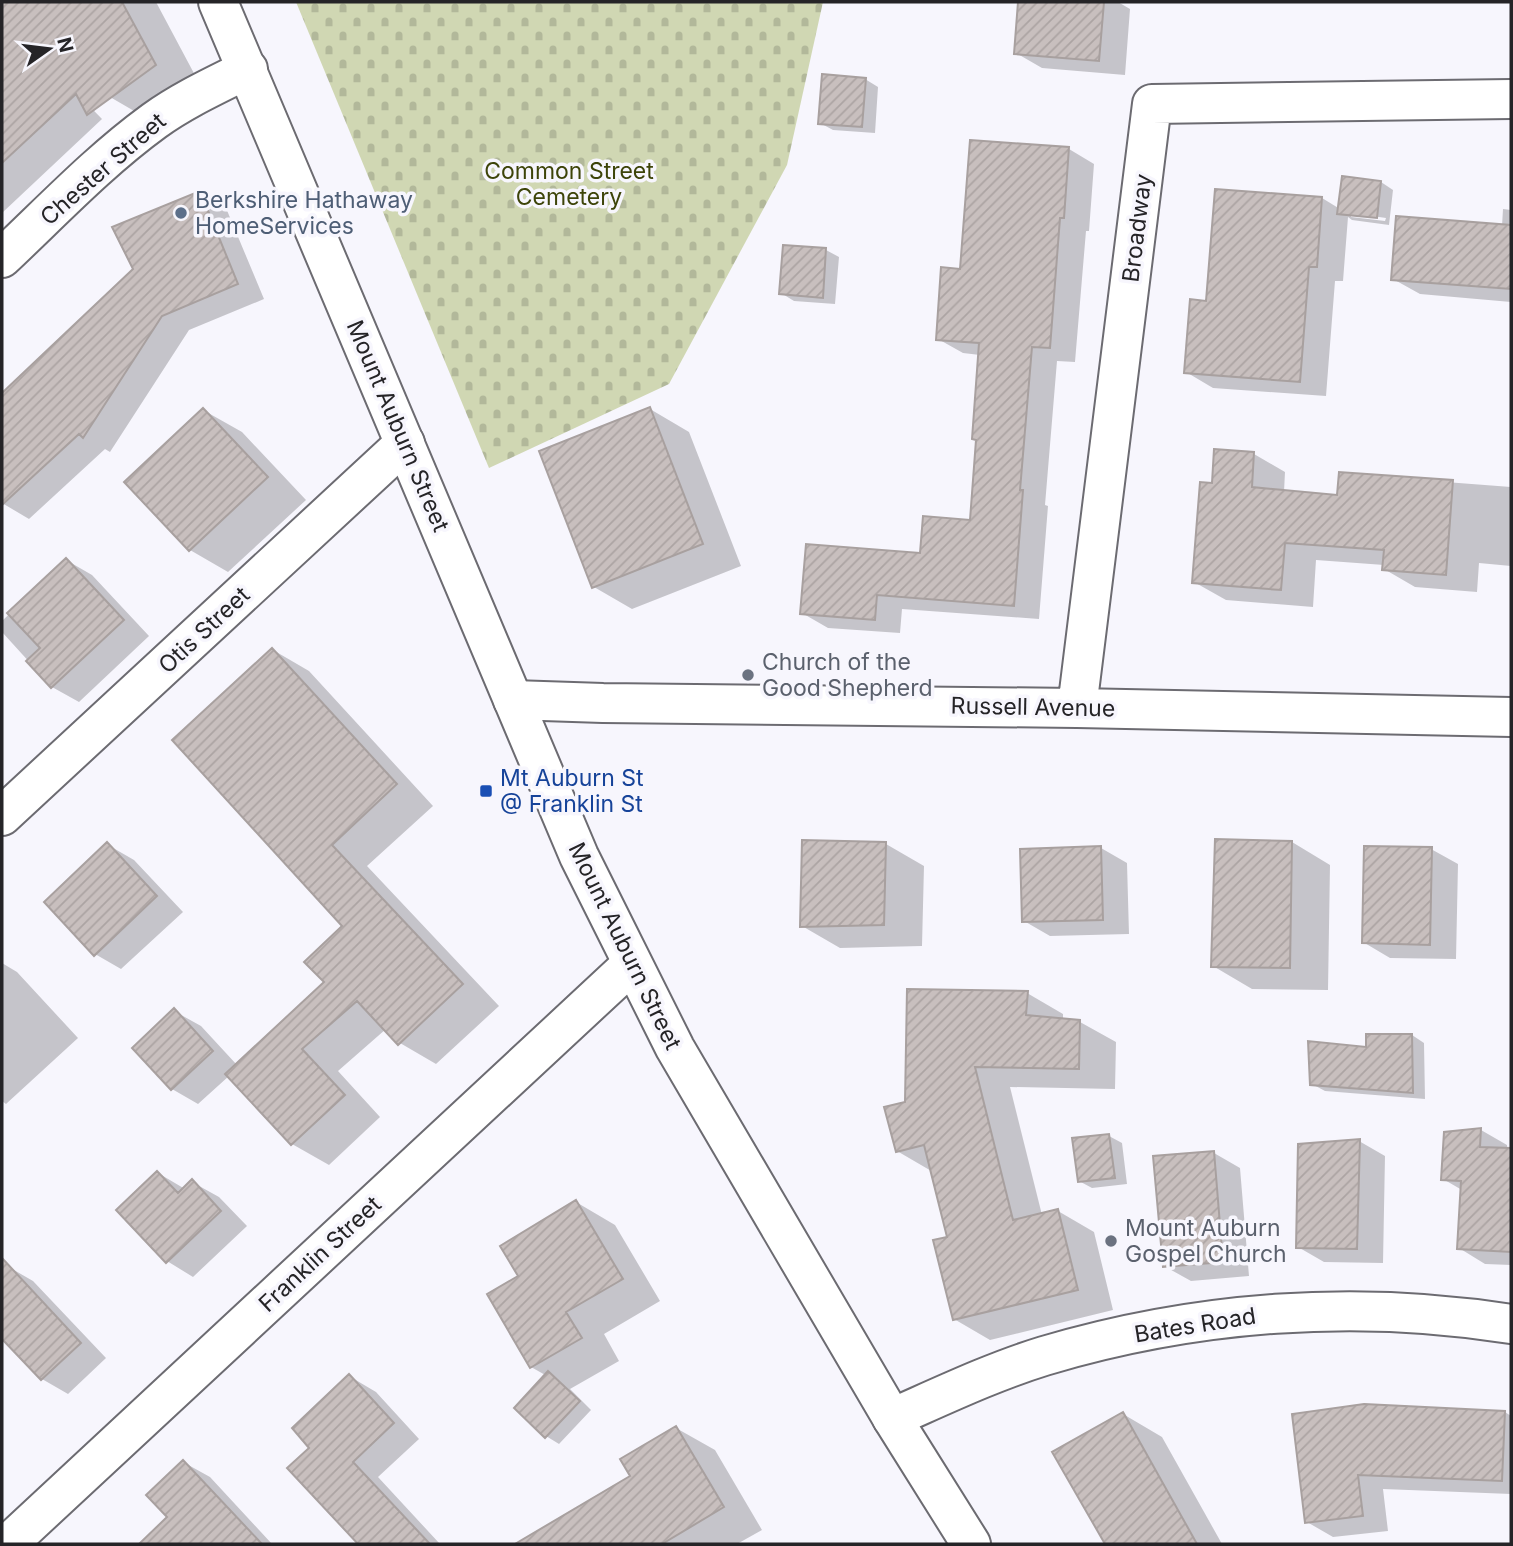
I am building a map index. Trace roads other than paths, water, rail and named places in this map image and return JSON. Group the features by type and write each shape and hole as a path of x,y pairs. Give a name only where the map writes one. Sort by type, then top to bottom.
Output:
{"street":[{"name":"Mount Auburn Street","path":"218,2 579,856 675,1048 892,1418 971,1544"},
{"name":"Chester Street","path":"2,258 119,149 155,120 198,93 248,69"},
{"name":"Broadway","path":"1077,708 1152,104 1511,99"},
{"name":"Otis Street","path":"2,816 405,443"},
{"name":"Russell Avenue","path":"513,700 1511,717"},
{"name":"Franklin Street","path":"8,1544 632,964"},
{"name":"Bates Road","path":"892,1418 973,1381 1043,1357 1114,1338 1198,1322 1342,1310 1419,1314 1511,1324"}],"place":[{"name":"Berkshire Hathaway HomeServices","path":"181,213"},
{"name":"Church of the Good Shepherd","path":"748,675"},
{"name":"Mt Auburn St @ Franklin St","path":"486,791"},
{"name":"Mount Auburn Gospel Church","path":"1111,1241"}],"park label":[{"name":"Common Street Cemetery","path":"569,184"}]}
